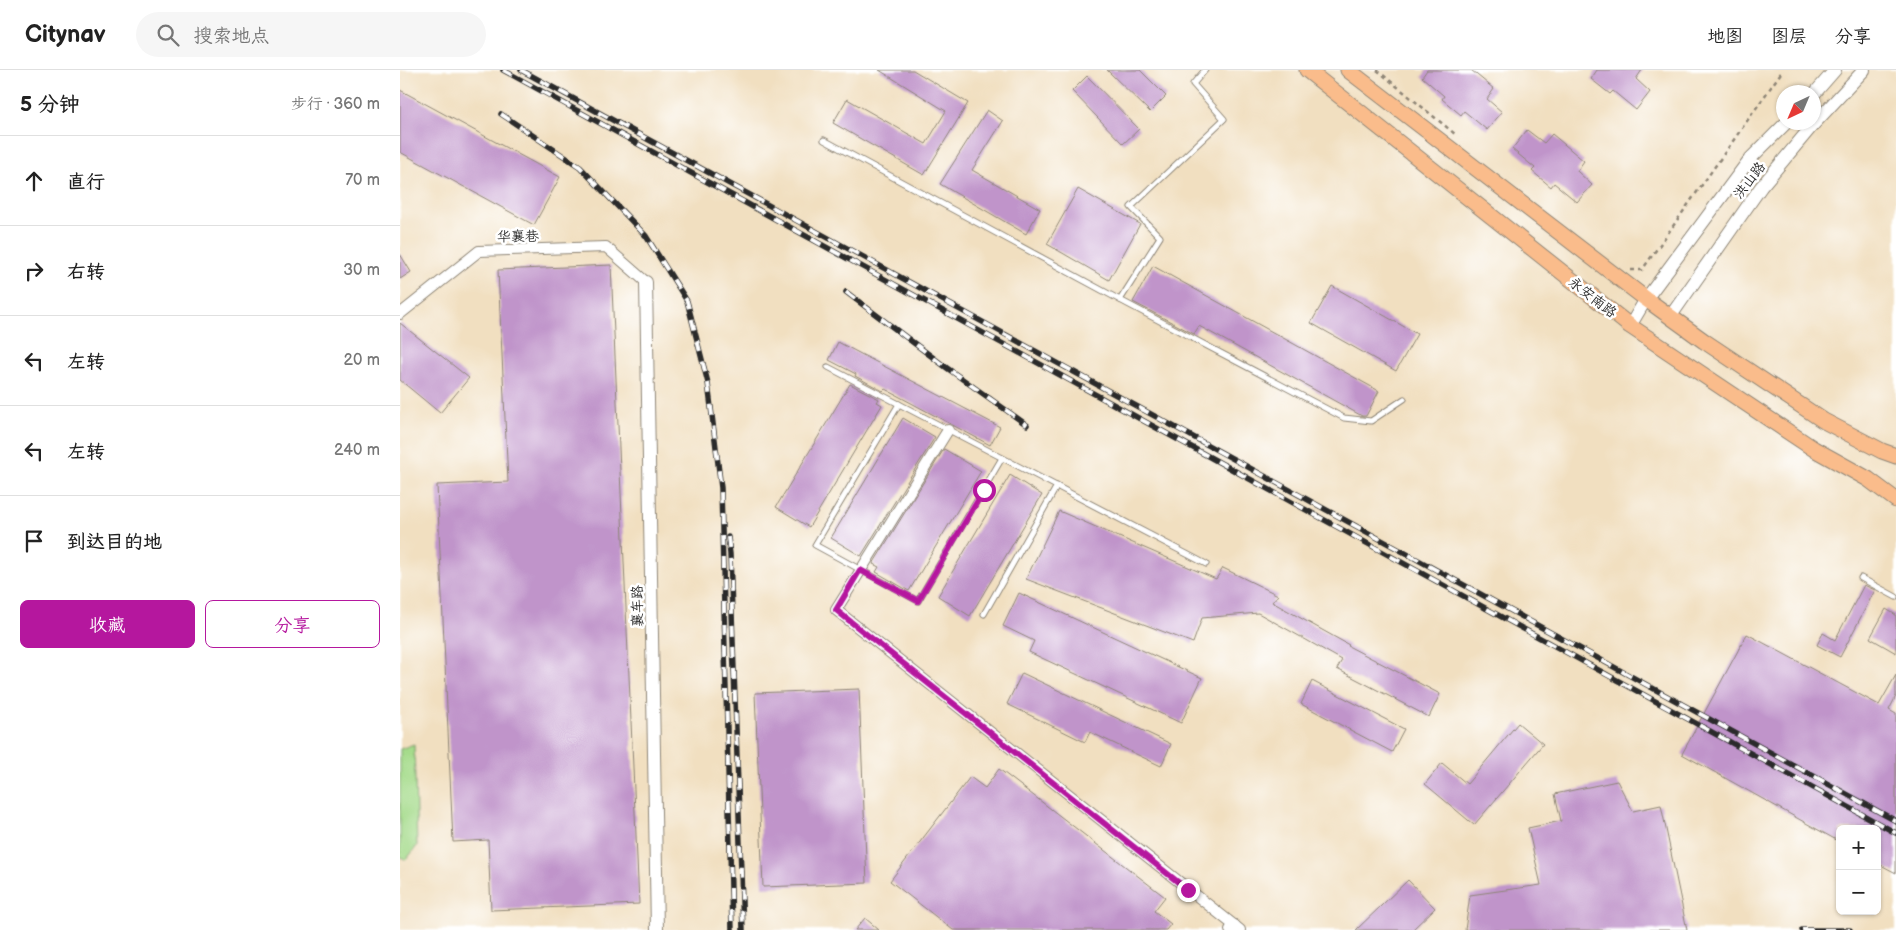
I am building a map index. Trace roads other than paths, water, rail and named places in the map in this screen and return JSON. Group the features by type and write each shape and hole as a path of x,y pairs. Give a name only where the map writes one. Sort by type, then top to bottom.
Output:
{"main road":[{"name":"永安南路","path":"1307,70 1630,326 1814,450 1868,479 1896,500"},
{"path":"1348,70 1646,299 1704,341 1824,421 1891,455"},
{"path":"1868,479 1896,494"}],"street":[{"path":"1821,86 1835,70"},
{"name":"洪山路","path":"1670,316 1761,186 1812,126 1864,70"},
{"name":"洪山路","path":"1630,326 1646,299 1750,159 1779,130"},
{"name":"华襄巷","path":"400,314 479,251 606,248 646,282"},
{"name":"襄车路","path":"646,282 657,930"},
{"path":"948,430 836,610 1235,929"}],"lane":[{"path":"1120,300 1160,237 1131,207 1224,119 1193,84 1206,70"},
{"path":"824,140 1120,300 1344,418 1371,421 1404,399"},
{"path":"828,367 1206,564"},
{"path":"899,404 815,545 918,601 1002,458"},
{"path":"984,614 1057,486"},
{"path":"1861,578 1896,597"}],"railway":[{"path":"503,70 1896,833"},
{"path":"521,70 1896,821"},
{"path":"501,114 580,167 646,236 687,301 708,383 721,488 732,930"},
{"path":"846,292 1027,425"},
{"path":"728,537 743,930"},
{"path":"1802,930 1850,930"}]}
